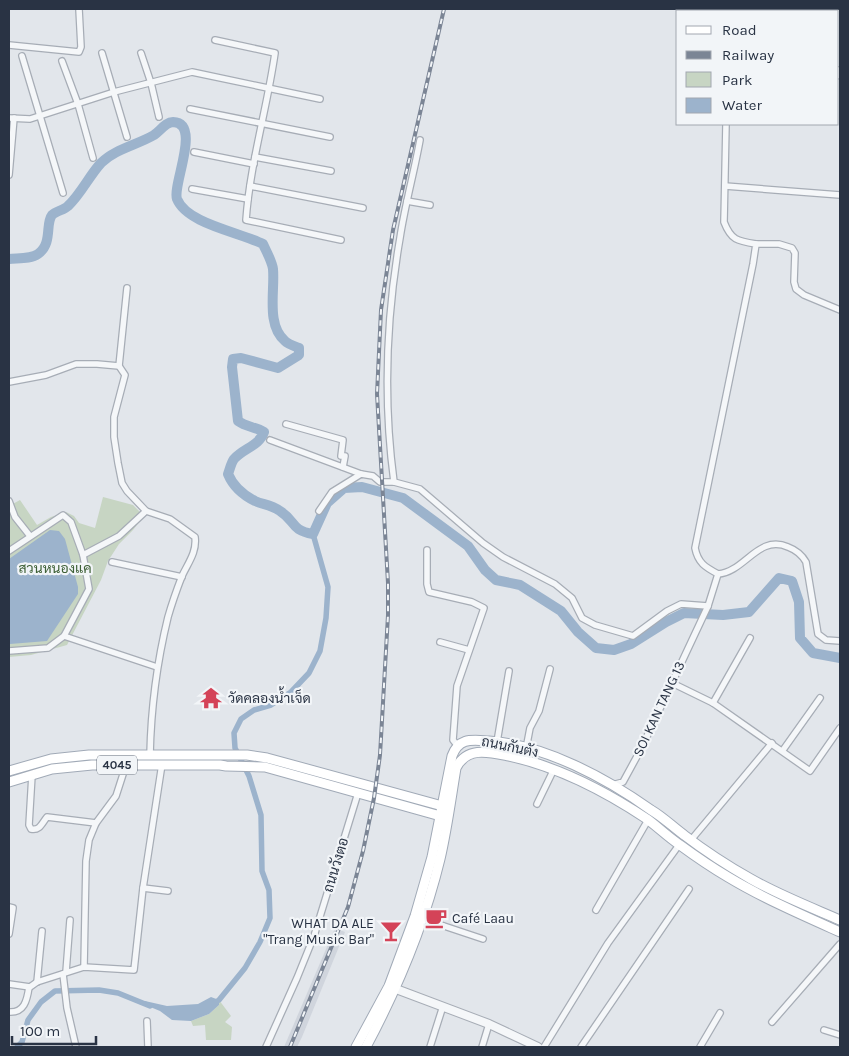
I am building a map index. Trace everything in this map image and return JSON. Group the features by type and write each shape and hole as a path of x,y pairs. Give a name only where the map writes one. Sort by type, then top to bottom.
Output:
{"main road":[{"name":"ถนนกันตัง","path":"356,1047 392,987 422,906 432,857 443,817 450,762 457,745 472,740 496,742 573,763 651,809 688,838 751,879 840,920"},
{"path":"523,759 526,749"},
{"name":"ถนนกันตัง","path":"445,806 456,768 460,761 468,754 477,752 494,753 523,759 554,769 607,795 648,820 679,845 727,876 840,932"},
{"name":"4045","path":"9,771 51,759 89,755 247,755 267,758 445,806"},
{"name":"4045","path":"9,782 52,769 92,765 249,765 265,767 443,817"},
{"path":"607,795 612,785"},
{"path":"679,845 688,838"},
{"path":"777,902 782,894"},
{"name":"ถนนกันตัง","path":"366,1047 423,919 422,906"}],"street":[{"path":"9,45 80,52 79,9"},
{"path":"215,40 275,53 270,89 255,157 246,220 341,240"},
{"path":"102,53 127,137"},
{"path":"141,53 151,83 159,117"},
{"path":"22,56 62,193"},
{"path":"62,61 78,104 93,158"},
{"path":"9,175 11,118 30,118 114,92 192,72 320,99"},
{"path":"190,109 330,137"},
{"path":"726,125 724,222 729,234 737,239 756,244 779,244 792,248 795,253 794,282 796,289 804,295 840,310"},
{"path":"394,482 388,414 387,344 395,268 420,140"},
{"path":"194,152 254,164"},
{"path":"255,157 331,171"},
{"path":"250,186 363,208"},
{"path":"725,186 840,195"},
{"path":"192,188 248,199"},
{"path":"407,201 430,205"},
{"path":"756,244 695,548 697,559 704,567 718,574 723,574 741,564 767,545 779,544 793,549 806,562 818,634 826,640 840,641"},
{"path":"119,366 128,288"},
{"path":"9,382 46,375 76,364 119,366 122,368 125,375 114,417 114,437 122,483 146,511 170,519 195,537 195,550 182,577 169,615 157,667 150,754"},
{"path":"286,424 343,440 341,456 345,456 343,467"},
{"path":"270,440 361,474 373,476 380,482 394,482 420,489 483,543 503,557 555,584 572,598 582,618 595,625 633,636 667,611 681,604 708,606"},
{"path":"319,511 332,492 361,474"},
{"path":"9,501 16,517 30,536"},
{"path":"83,555 119,536 146,511"},
{"path":"9,551 63,515 71,522 83,555 89,589 64,636 48,648 9,651"},
{"path":"427,550 426,584 429,592 472,602 484,608 457,686 453,740 457,745"},
{"path":"112,562 182,577"},
{"name":"SOI KAN TANG 13","path":"612,785 623,782 641,749 708,606 718,574"},
{"path":"64,636 157,667"},
{"path":"713,703 750,638"},
{"path":"440,642 469,650"},
{"path":"526,749 530,728 539,711 550,669"},
{"path":"496,742 509,671"},
{"path":"672,683 713,703 810,770 840,728"},
{"path":"783,750 820,698"},
{"path":"688,838 772,743"},
{"path":"9,1012 21,1010 29,988 37,982 84,967 134,970 142,888 162,764"},
{"path":"84,967 86,861 89,840 96,823 116,796 126,765"},
{"path":"536,804 554,769"},
{"path":"32,775 29,825 31,829 35,830 40,827 47,817 96,823"},
{"name":"ถนนวังตอ","path":"266,1047 314,936 358,793"},
{"path":"596,910 648,820"},
{"path":"544,1047 608,943 679,845"},
{"path":"142,888 168,891"},
{"path":"581,1047 689,889"},
{"path":"9,907 13,908 9,934"},
{"path":"423,919 483,938"},
{"path":"70,920 65,973 67,1008 76,1047"},
{"path":"37,982 42,931"},
{"path":"772,1022 840,944"},
{"path":"9,984 29,988"},
{"path":"392,987 489,1024 538,1047"},
{"path":"430,1047 443,1006"},
{"path":"700,1047 720,1013"},
{"path":"147,1021 148,1047"},
{"path":"482,1047 489,1024"},
{"path":"824,1030 840,1035"}],"shaded area":[{"path":"335,928 345,932 302,1037 297,1047 284,1047"}],"green space":[{"name":"สวนหนองแค","path":"103,497 133,505 144,516 119,544 108,561 101,580 67,645 31,655 9,657 9,506 20,500 37,525 51,517 66,512 74,516 79,523 95,528"},
{"path":"219,1000 231,1016 225,1022 232,1027 231,1040 206,1040 205,1025 193,1026 191,1021 209,1014 219,1005"}],"water":[{"path":"50,530 59,531 65,539 78,587 78,594 47,641 9,644 9,559"},
{"path":"211,997 219,1000 219,1005 209,1014 191,1021 172,1020 160,1011 143,1004 145,1001 167,1006 198,1004"}],"waterway":[{"path":"9,259 32,257 43,250 46,245 52,215 73,201 97,168 107,158 154,135 168,123 173,122 181,125 185,132 186,143 178,181 177,199 191,215 263,244 273,269 273,317 275,326 285,341 299,348 299,355 278,368 241,358 233,359 232,367 238,421 264,432 259,441 234,459 228,474 243,493 255,501 276,509 300,530 313,534 327,503 344,488 362,487 403,498 468,546 485,570 496,580 520,585 561,611 578,632 596,648 614,650 631,644 684,613 723,615 749,612 779,578 792,581 799,602 800,638 813,653 840,658"},
{"path":"214,1003 219,1000 245,968 260,942 270,918 269,890 262,871 261,815 249,776 235,748 234,733 241,719 254,710 271,705 291,692 309,673 320,651 326,618 328,587 313,534"},
{"path":"17,1047 22,1042 28,1020 41,1002 55,991 99,990 118,993 150,1006"}],"railway":[{"path":"290,1047 348,907 363,851 374,798 380,755 388,615 388,583 377,394 381,310 393,230 444,9"}],"place":[{"name":"วัดคลองน้ำเจ็ด","path":"211,698"},
{"name":"Café Laau","path":"436,918"},
{"name":"WHAT DA ALE \"Trang Music Bar\"","path":"391,931"}]}
